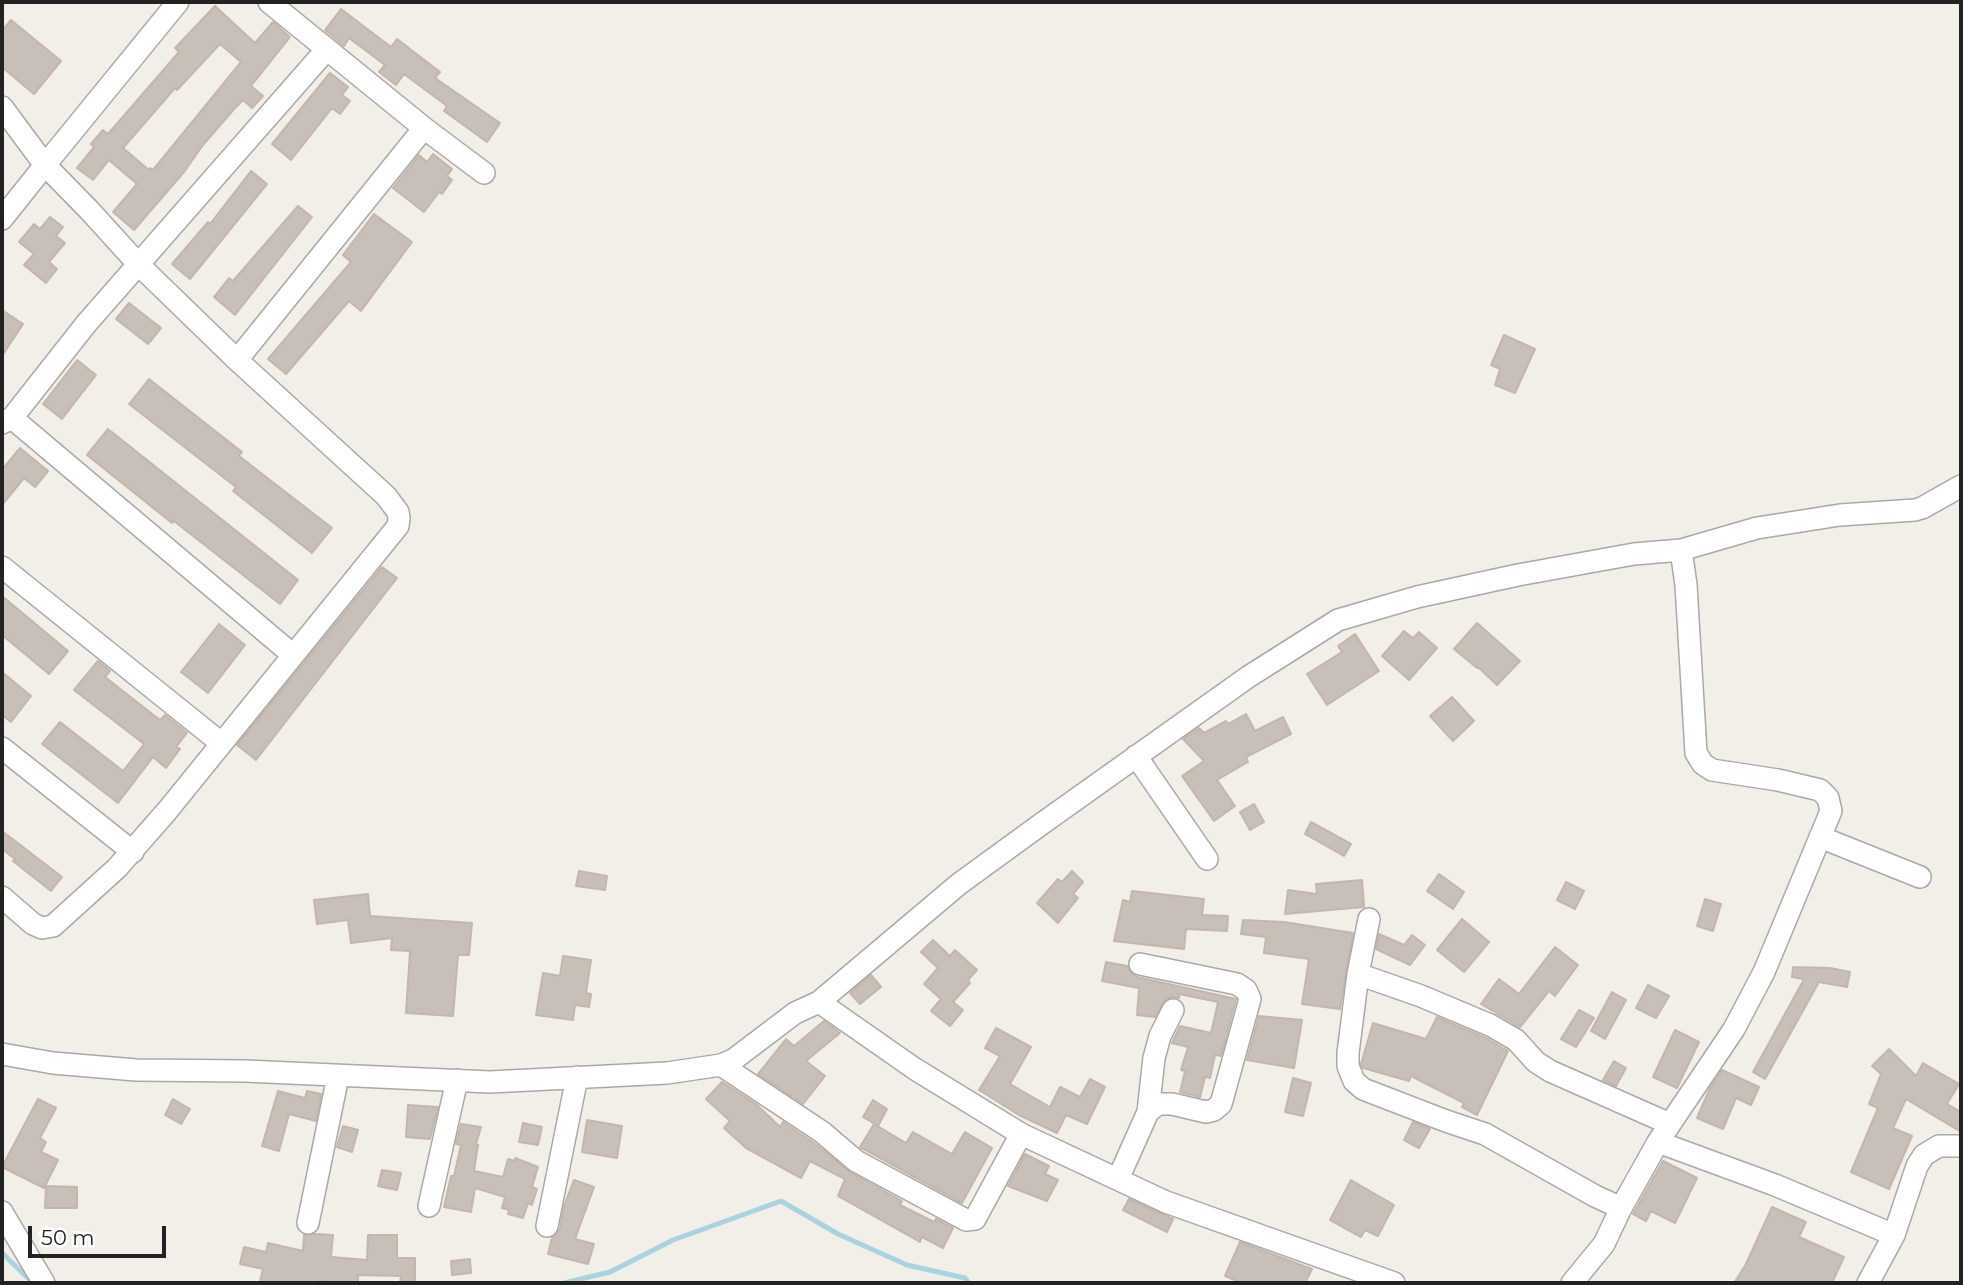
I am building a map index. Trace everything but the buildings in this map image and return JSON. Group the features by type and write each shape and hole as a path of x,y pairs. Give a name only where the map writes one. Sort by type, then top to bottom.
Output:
{"street":[{"path":"2,219 178,2"},
{"path":"269,2 424,128 484,173"},
{"path":"293,655 7,420 86,324 327,50"},
{"path":"2,107 44,165 139,265 237,360 386,496 398,512 398,526 133,852 52,926 42,928 33,924 2,897"},
{"path":"237,360 424,128"},
{"path":"2,1054 53,1063 136,1070 490,1082 667,1073 721,1065 733,1060 794,1013 819,1002 959,884 1136,756 1248,677 1338,620 1417,597 1518,575 1634,554 1681,551 1757,528 1839,515 1922,508 1961,486"},
{"path":"1579,1282 1604,1244 1658,1142 1734,1029 1758,983 1831,811 1828,798 1820,790 1778,780 1712,770 1703,764 1696,753 1687,598 1681,551"},
{"path":"2,566 221,743"},
{"path":"2,748 133,852"},
{"path":"1136,756 1207,859"},
{"path":"1820,837 1920,877"},
{"path":"1369,919 1358,974 1348,1053 1354,1081 1363,1089 1485,1134 1621,1208"},
{"path":"1140,964 1237,984 1246,990 1250,999 1221,1104 1206,1112 1172,1104 1158,1104 1148,1112"},
{"path":"1358,974 1421,996 1490,1026 1516,1040 1536,1062 1550,1070 1670,1124"},
{"path":"819,1002 915,1069 1021,1134 1166,1202 1354,1276 1394,1283"},
{"path":"1118,1179 1148,1112 1154,1058 1160,1036 1172,1010"},
{"path":"721,1065 822,1132 856,1161 966,1220 975,1219 1021,1134"},
{"path":"308,1223 338,1076"},
{"path":"547,1226 577,1077"},
{"path":"429,1206 457,1080"},
{"path":"1658,1142 1775,1185 1895,1235"},
{"path":"1868,1283 1895,1235 1917,1166 1924,1155 1939,1146 1961,1146"},
{"path":"2,1212 44,1283"}],"waterway":[{"path":"564,1283 610,1272 673,1240 781,1201 838,1234 907,1265 965,1278 969,1283"},
{"path":"2,1253 33,1283"}]}
